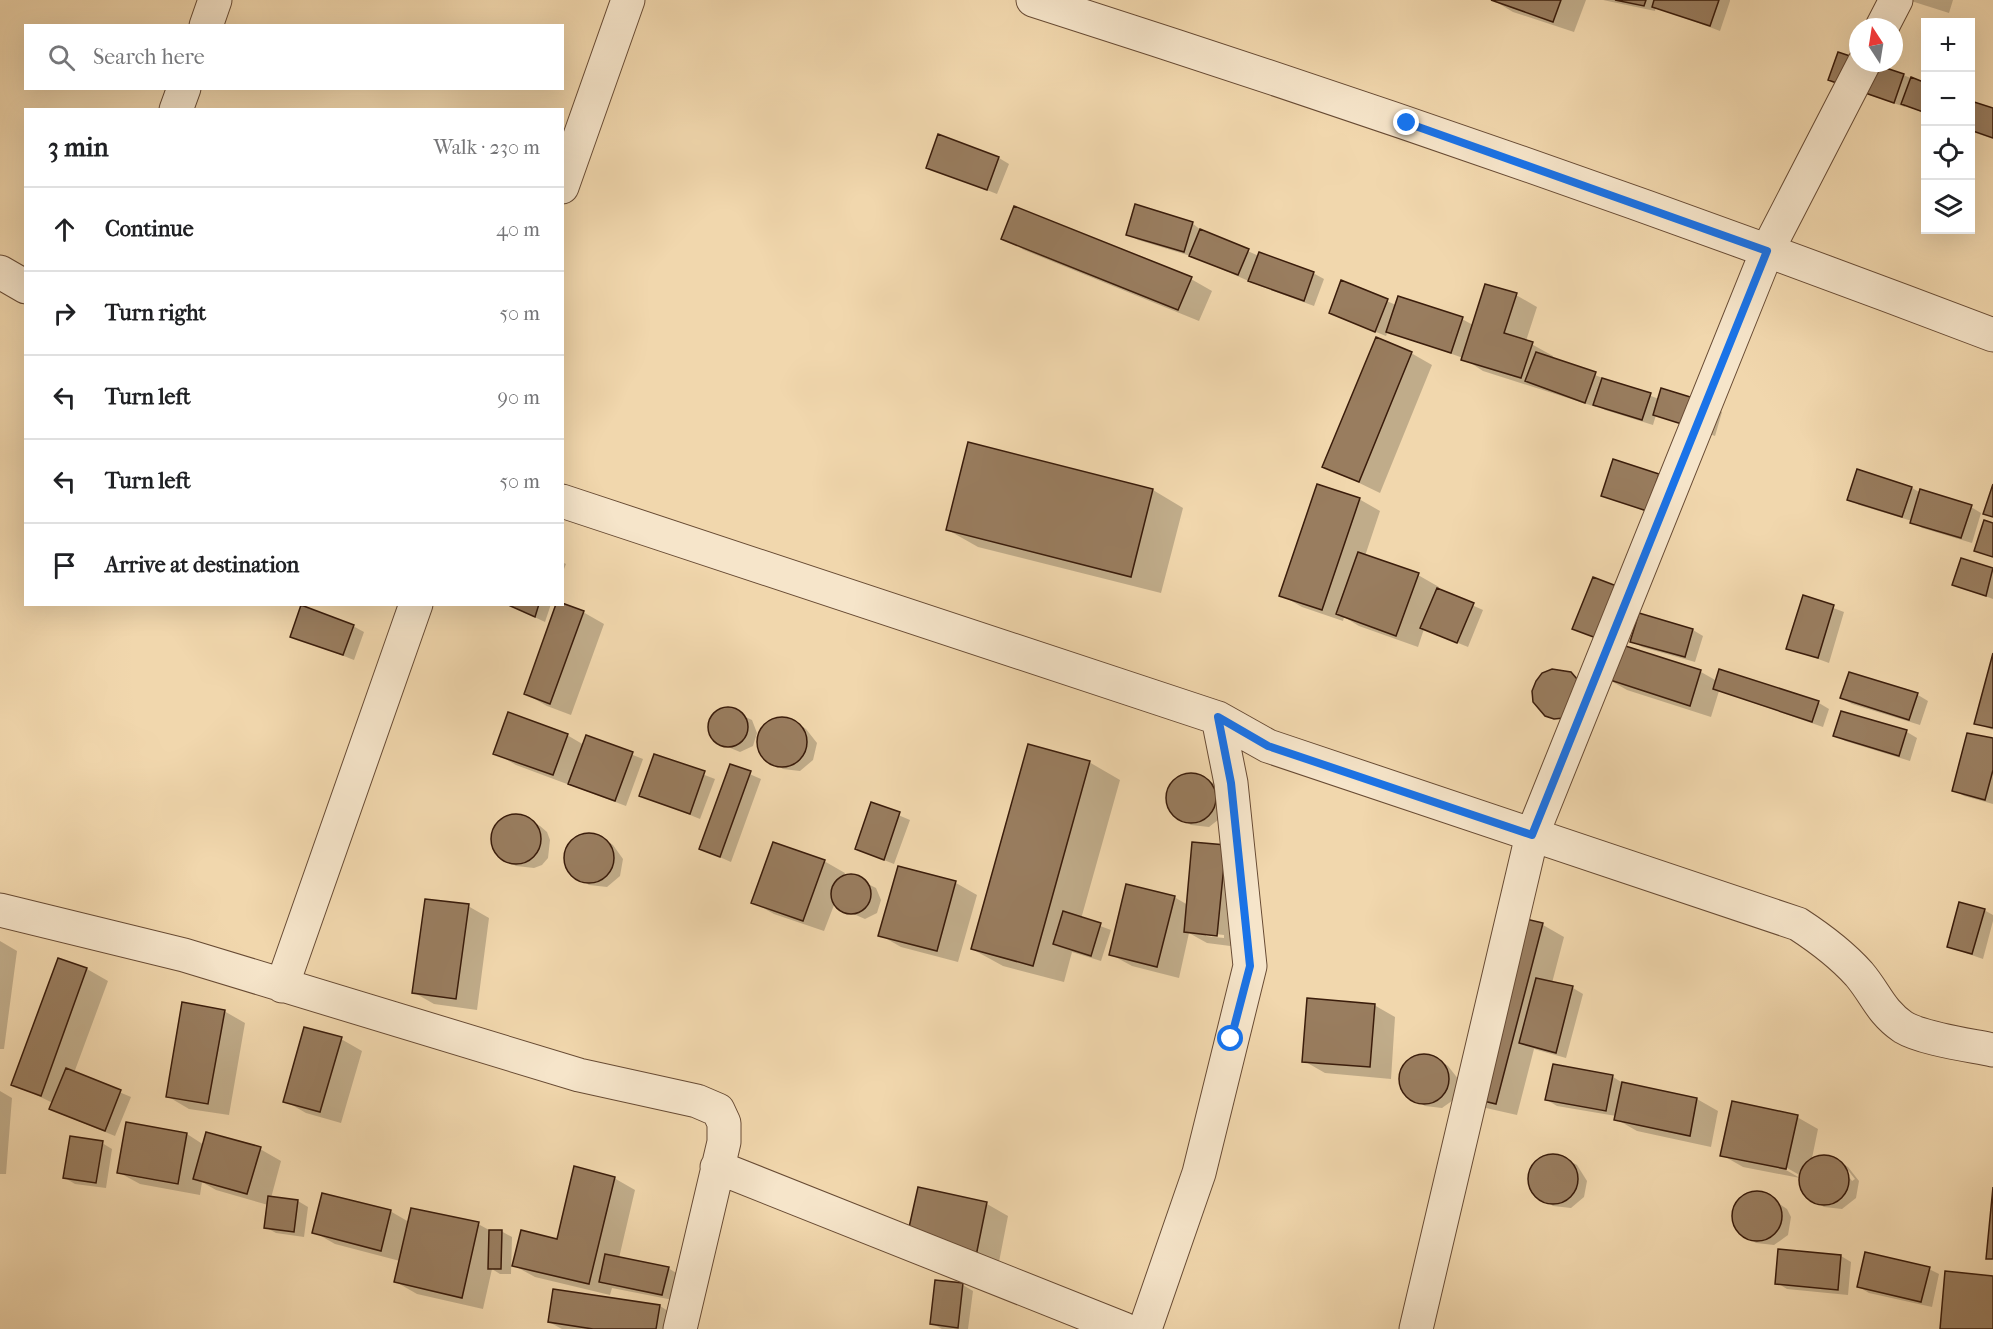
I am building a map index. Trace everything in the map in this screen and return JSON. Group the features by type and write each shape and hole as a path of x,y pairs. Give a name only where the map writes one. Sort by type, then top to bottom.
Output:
{"street":[{"path":"207,24 215,0"},
{"path":"564,181 628,0"},
{"path":"1033,0 1385,116 1767,251 1993,335"},
{"path":"1887,18 1896,0"},
{"path":"1416,1329 1532,835 1767,251 1859,72"},
{"path":"177,108 182,90"},
{"path":"0,272 24,286"},
{"path":"564,502 1218,717 1268,746 1798,924 1830,945 1860,976 1881,1008 1905,1028 1950,1042 1993,1050"},
{"path":"282,986 415,606"},
{"path":"1145,1329 1199,1173 1250,966 1231,783 1218,717"},
{"path":"0,910 184,956 579,1075 697,1101 718,1110 724,1123 724,1142 680,1329"},
{"path":"717,1167 1124,1329"}],"building":[{"path":"1491,0 1561,0 1553,22"},
{"path":"1615,0 1646,0 1644,6"},
{"path":"1654,0 1719,0 1710,26 1652,7"},
{"path":"1838,52 1849,56 1849,72 1904,74 1894,103 1828,80"},
{"path":"1911,77 1921,81 1921,111 1901,104"},
{"path":"1975,102 1993,108 1993,138 1975,132"},
{"path":"938,134 999,157 987,190 926,168"},
{"path":"1135,204 1193,222 1184,252 1126,235"},
{"path":"1014,206 1192,277 1178,310 1001,239"},
{"path":"1200,229 1249,249 1238,275 1189,256"},
{"path":"1259,252 1314,272 1304,301 1248,281"},
{"path":"1341,280 1388,299 1375,332 1329,313"},
{"path":"1485,284 1517,293 1504,333 1533,342 1521,378 1461,360"},
{"path":"1398,296 1463,317 1451,353 1386,332"},
{"path":"1376,337 1412,352 1359,482 1322,467"},
{"path":"1536,352 1596,372 1585,403 1525,381"},
{"path":"1602,378 1651,393 1642,420 1593,405"},
{"path":"1661,388 1713,404 1704,431 1653,415"},
{"path":"968,442 1153,489 1131,577 946,530"},
{"path":"1613,459 1659,474 1647,511 1601,496"},
{"path":"1857,469 1912,487 1902,517 1847,500"},
{"path":"1317,484 1360,498 1322,610 1279,596"},
{"path":"1993,484 1993,517 1983,514"},
{"path":"1920,489 1972,505 1961,538 1910,523"},
{"path":"1984,520 1993,523 1993,557 1974,551"},
{"path":"1358,552 1419,573 1396,636 1336,614"},
{"path":"1961,558 1993,568 1986,596 1952,585"},
{"path":"1593,577 1627,590 1607,642 1572,629"},
{"path":"1437,588 1474,603 1457,643 1420,628"},
{"path":"1803,595 1834,605 1818,658 1786,649"},
{"path":"564,604 584,611 550,704 524,694 555,606 564,606"},
{"path":"301,606 354,625 343,655 290,637"},
{"path":"510,606 538,606 535,617"},
{"path":"1639,613 1693,629 1685,657 1630,642"},
{"path":"1616,643 1701,670 1690,706 1604,678"},
{"path":"1993,653 1993,728 1974,724"},
{"path":"1552,669 1571,672 1577,679 1564,718 1554,719 1545,716 1533,702 1532,691 1536,681 1542,673"},
{"path":"1719,669 1819,701 1812,722 1713,689"},
{"path":"1849,672 1918,693 1909,720 1840,698"},
{"path":"728,707 742,713 748,727 742,741 728,747 714,741 708,727 714,713"},
{"path":"1841,711 1907,730 1899,756 1833,736"},
{"path":"508,712 568,734 553,775 493,754"},
{"path":"782,717 796,721 803,728 807,742 803,756 796,763 782,767 768,763 761,756 757,742 761,728 768,721"},
{"path":"1967,733 1993,738 1993,770 1985,800 1952,791"},
{"path":"586,735 633,752 615,801 568,784"},
{"path":"1028,744 1090,761 1033,966 971,949"},
{"path":"654,754 705,771 690,814 639,796"},
{"path":"730,764 751,771 720,857 699,849"},
{"path":"1191,773 1205,777 1212,784 1216,798 1212,812 1205,819 1191,823 1177,819 1170,812 1166,798 1170,784 1177,777"},
{"path":"871,802 900,812 884,860 855,849"},
{"path":"516,814 525,816 536,825 541,839 539,848 530,859 516,864 507,862 496,853 491,839 493,830 502,819"},
{"path":"589,833 603,837 610,844 614,858 610,872 603,879 589,883 575,879 568,872 564,858 568,844 575,837"},
{"path":"773,842 825,860 803,921 751,903"},
{"path":"1192,842 1226,845 1217,936 1184,932"},
{"path":"898,866 956,881 937,951 878,936"},
{"path":"851,874 865,880 871,894 865,908 851,914 837,908 831,894 837,880"},
{"path":"1126,884 1175,896 1157,967 1109,955"},
{"path":"425,899 469,904 456,999 412,993"},
{"path":"1959,902 1985,909 1972,954 1947,947"},
{"path":"1063,911 1101,923 1091,956 1053,944"},
{"path":"1509,915 1543,923 1496,1104 1463,1096"},
{"path":"58,958 87,968 41,1096 11,1085"},
{"path":"1536,978 1573,986 1556,1053 1519,1043"},
{"path":"1307,998 1375,1004 1370,1067 1302,1062"},
{"path":"182,1002 225,1010 208,1104 166,1097"},
{"path":"304,1027 342,1037 320,1112 283,1102"},
{"path":"1424,1054 1438,1058 1445,1065 1449,1079 1445,1093 1438,1100 1424,1104 1410,1100 1403,1093 1399,1079 1403,1065 1410,1058"},
{"path":"1553,1064 1613,1075 1606,1111 1545,1100"},
{"path":"66,1068 121,1090 105,1131 49,1109"},
{"path":"1622,1082 1697,1098 1690,1136 1614,1120"},
{"path":"1732,1101 1798,1115 1786,1169 1720,1156"},
{"path":"126,1122 187,1133 178,1184 117,1173"},
{"path":"206,1132 261,1147 247,1194 193,1179"},
{"path":"70,1136 103,1141 96,1183 63,1178"},
{"path":"1553,1154 1567,1158 1574,1165 1578,1179 1574,1193 1567,1200 1553,1204 1539,1200 1532,1193 1528,1179 1532,1165 1539,1158"},
{"path":"1824,1155 1838,1159 1845,1166 1849,1180 1845,1194 1838,1201 1824,1205 1810,1201 1803,1194 1799,1180 1803,1166 1810,1159"},
{"path":"574,1166 615,1177 589,1284 512,1266 521,1230 557,1239"},
{"path":"918,1187 987,1202 976,1256 906,1241"},
{"path":"1993,1187 1993,1259 1986,1259"},
{"path":"1757,1191 1766,1193 1777,1202 1782,1216 1780,1225 1771,1236 1757,1241 1748,1239 1737,1230 1732,1216 1734,1207 1743,1196"},
{"path":"322,1193 391,1210 381,1251 312,1233"},
{"path":"268,1196 298,1200 294,1232 264,1228"},
{"path":"411,1208 479,1222 462,1298 394,1282"},
{"path":"489,1230 502,1230 501,1269 488,1269"},
{"path":"1778,1249 1841,1255 1838,1290 1775,1284"},
{"path":"1865,1252 1930,1267 1921,1302 1857,1287"},
{"path":"605,1254 669,1267 662,1295 599,1282"},
{"path":"1945,1271 1993,1276 1993,1329 1940,1329"},
{"path":"935,1280 963,1283 958,1328 930,1324"},
{"path":"553,1289 660,1305 656,1329 593,1329 548,1322"}],"route":[{"path":"1231,1039 1250,966 1231,783 1218,717 1268,746 1532,835 1767,251 1407,123"}]}
